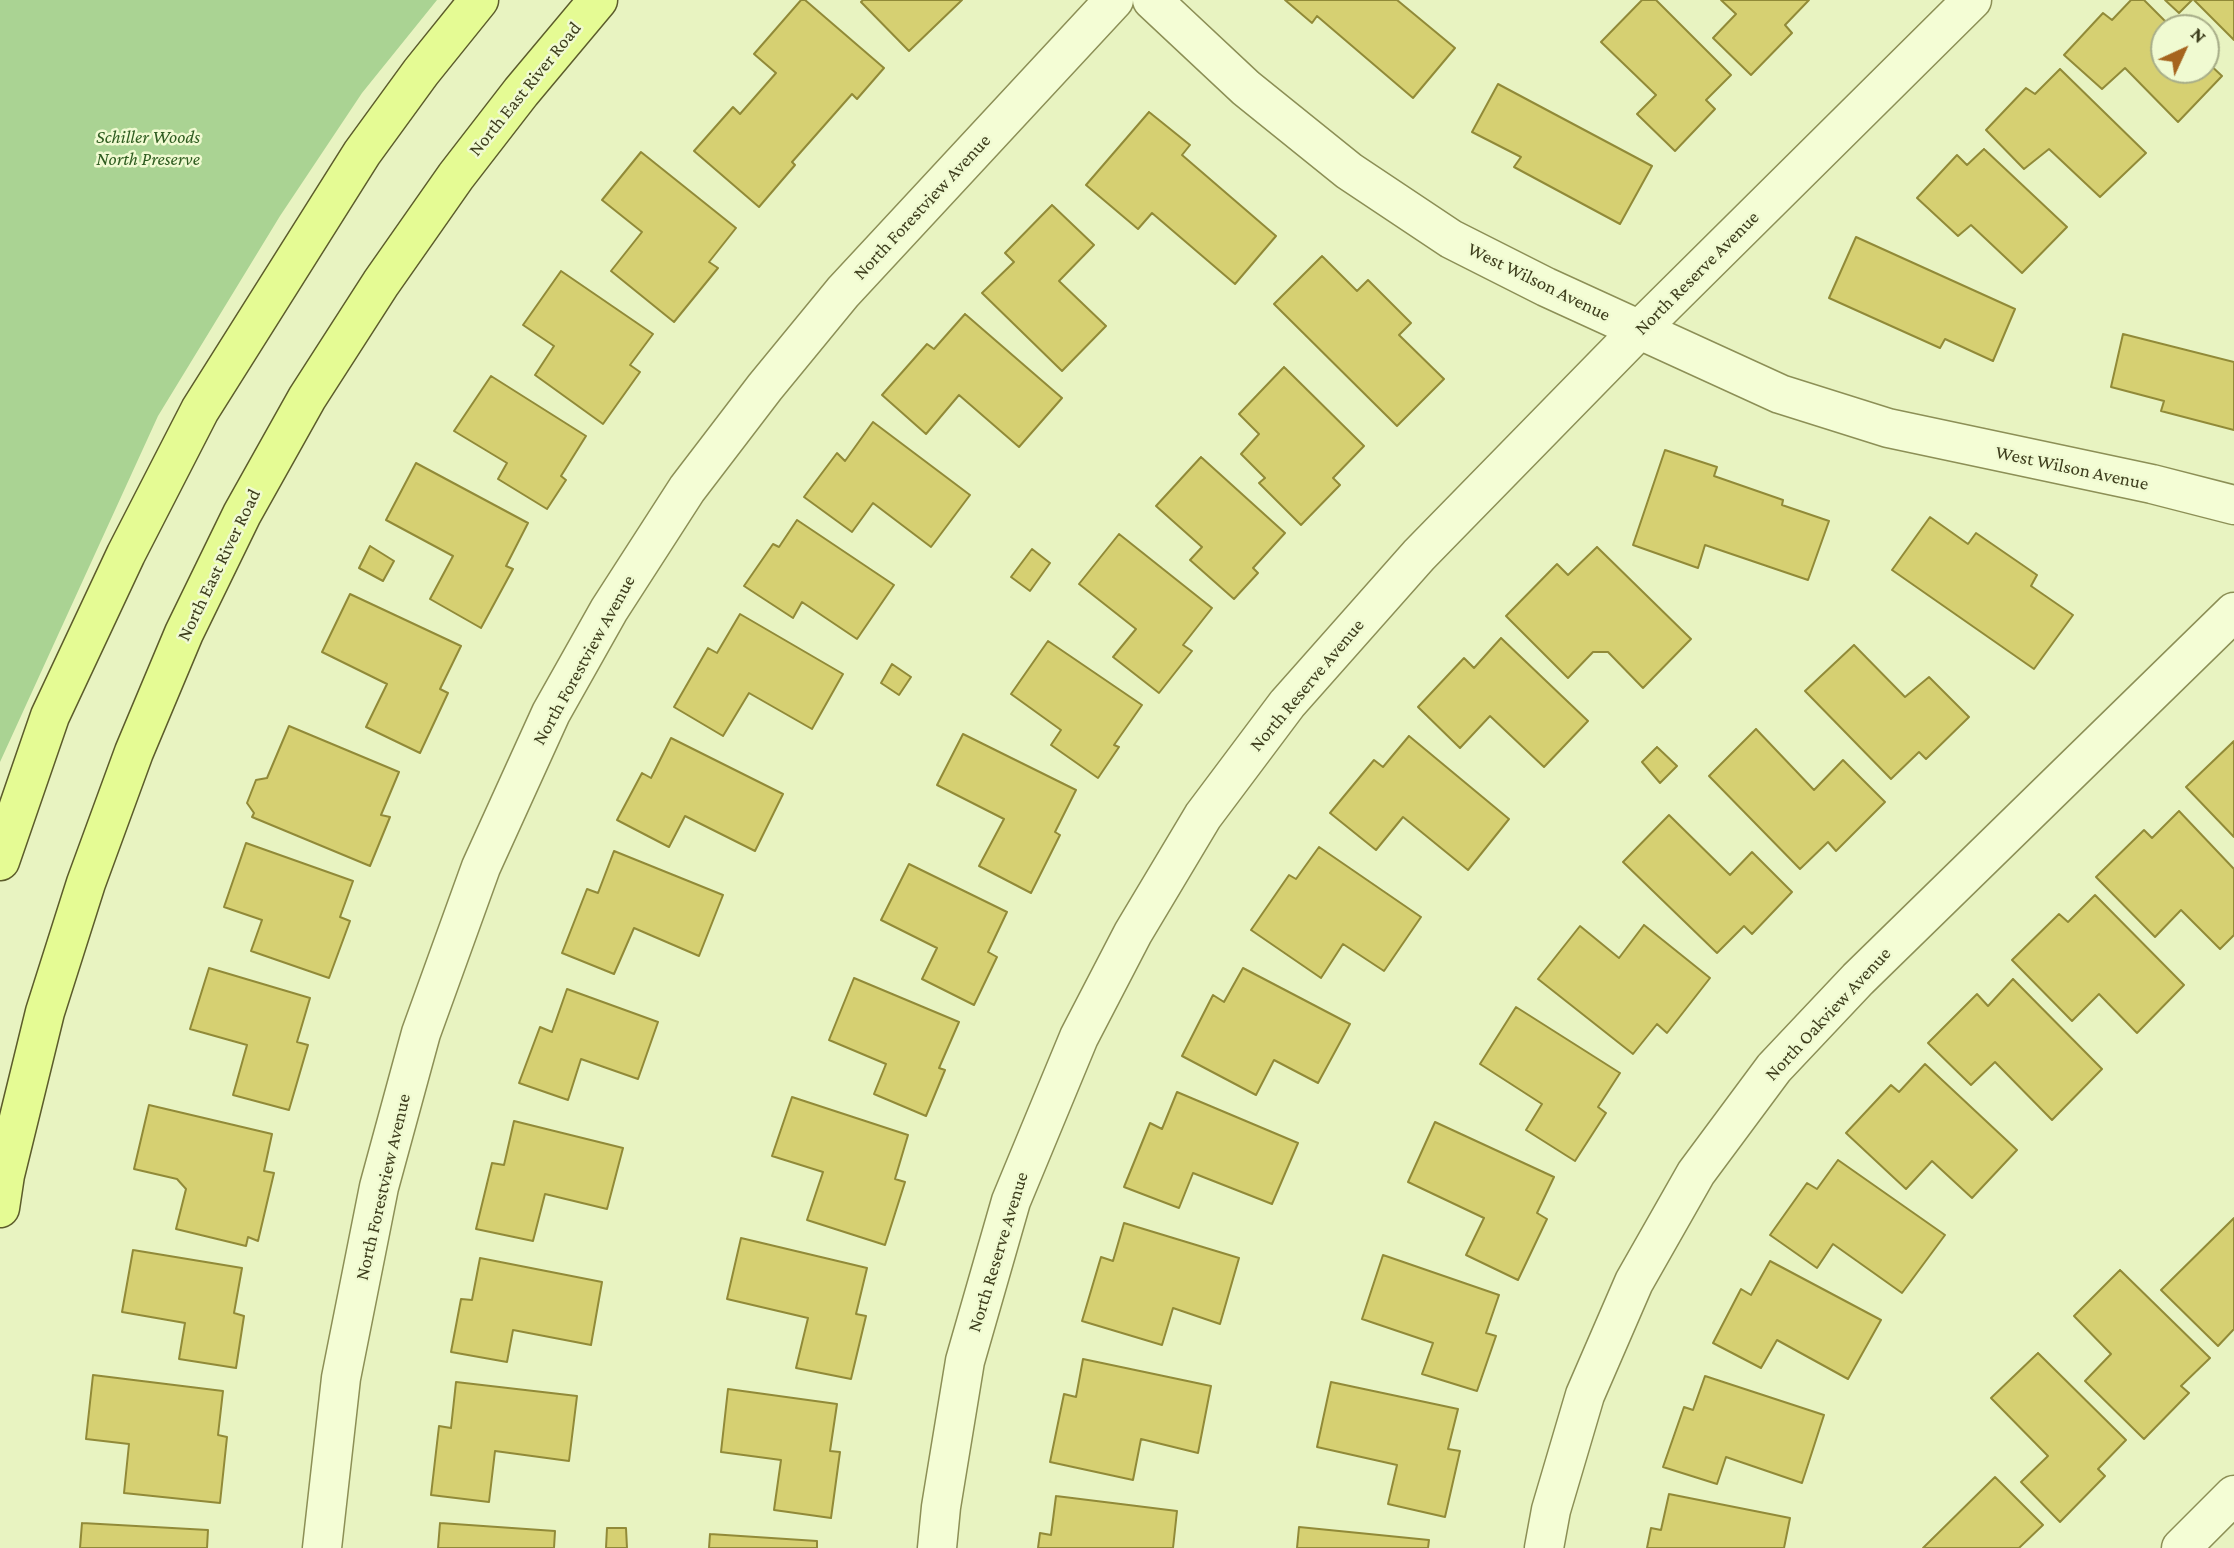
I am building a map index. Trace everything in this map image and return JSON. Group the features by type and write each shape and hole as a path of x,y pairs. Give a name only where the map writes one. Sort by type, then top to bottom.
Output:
{"main road":[{"path":"0,861 50,716 126,554 200,410 362,153 421,72 479,0"},
{"name":"North East River Road","path":"0,1208 5,1175 45,1012 86,883 134,752 184,633 242,514 307,398 381,283 472,155 598,0"}],"street":[{"name":"North Forestview Avenue","path":"322,1548 341,1378 379,1186 421,1032 481,867 551,713 609,610 687,489 765,387 843,292 1114,0"},
{"name":"West Wilson Avenue","path":"1152,0 1246,88 1349,171 1451,239 1640,330 1780,394 1888,428 2152,484 2234,505"},
{"name":"North Reserve Avenue","path":"937,1548 941,1507 965,1361 1011,1201 1079,1037 1133,933 1203,816 1287,704 1419,555 1640,330 1972,0"},
{"name":"North Oakview Avenue","path":"1544,1548 1551,1510 1585,1395 1634,1282 1696,1173 1774,1068 1858,979 2234,612"},
{"path":"2181,1548 2234,1495"}],"green space":[{"name":"Schiller Woods North Preserve","path":"0,0 437,0 362,93 280,216 158,416 0,762"}],"building":[{"path":"801,0 805,0 884,68 857,99 852,94 792,162 795,165 759,207 694,151 733,107 740,114 776,73 754,54"},
{"path":"962,0 909,51 861,2"},
{"path":"1285,0 1397,0 1455,48 1413,98 1317,16 1312,23"},
{"path":"1642,0 1656,0 1731,75 1706,100 1715,109 1675,151 1637,114 1656,95 1601,42"},
{"path":"1721,0 1809,0 1785,25 1792,33 1751,75 1713,38 1736,14"},
{"path":"2131,0 2144,0 2158,14 2150,14 2150,84 2214,84 2178,122 2125,68 2102,89 2064,55 2103,13 2112,20"},
{"path":"2165,0 2192,0 2179,13"},
{"path":"2194,0 2234,0 2234,40 2220,26 2220,14 2208,14"},
{"path":"2060,69 2146,153 2100,197 2049,149 2024,169 1986,130 2026,88 2035,94"},
{"path":"1498,84 1652,166 1620,224 1514,167 1521,157 1472,132"},
{"path":"1149,112 1190,145 1182,155 1276,236 1235,284 1152,213 1138,229 1086,185"},
{"path":"1984,149 2067,227 2022,273 1971,225 1958,236 1917,198 1957,155 1967,165"},
{"path":"641,152 736,228 709,262 718,268 674,322 611,271 642,232 602,200"},
{"path":"1052,205 1094,245 1059,281 1106,326 1062,371 982,293 1014,262 1005,253"},
{"path":"1856,237 2015,309 1993,361 1945,339 1940,348 1829,298"},
{"path":"1322,256 1357,291 1368,280 1411,323 1399,335 1444,379 1397,426 1274,304"},
{"path":"561,271 653,334 630,365 640,372 603,424 535,375 554,346 523,325"},
{"path":"965,314 1062,398 1019,447 959,395 926,434 882,395 927,344 934,349"},
{"path":"2123,334 2234,362 2234,430 2161,411 2164,401 2111,387"},
{"path":"1284,367 1364,446 1333,478 1340,485 1301,525 1259,483 1265,478 1241,454 1259,434 1239,414"},
{"path":"491,376 586,436 561,476 566,480 547,509 498,479 507,463 454,431"},
{"path":"873,422 970,495 931,547 873,503 852,532 804,497 837,453 845,461"},
{"path":"1665,450 1717,467 1714,476 1783,500 1782,505 1829,521 1808,580 1705,545 1698,568 1633,545"},
{"path":"1201,457 1285,533 1253,568 1258,573 1234,599 1190,560 1202,547 1156,506"},
{"path":"416,463 528,523 506,566 513,569 481,628 430,599 453,556 386,520"},
{"path":"1930,517 1968,544 1976,533 2037,575 2031,586 2073,615 2034,669 1892,570"},
{"path":"797,520 894,585 857,639 802,602 793,618 744,586 773,544 779,547"},
{"path":"1119,534 1212,608 1183,645 1192,651 1159,693 1113,657 1136,629 1079,584"},
{"path":"370,546 394,561 383,581 359,568"},
{"path":"1597,547 1691,639 1643,688 1608,652 1593,652 1568,678 1506,616 1557,564 1568,575"},
{"path":"1032,549 1050,563 1030,591 1011,577"},
{"path":"350,594 461,646 440,689 448,693 420,753 366,727 387,684 322,652"},
{"path":"740,614 843,674 812,729 749,693 723,736 674,707 708,648 717,653"},
{"path":"1501,638 1588,721 1544,767 1490,716 1460,748 1418,707 1464,658 1474,668"},
{"path":"1048,641 1142,705 1114,745 1119,747 1098,778 1051,745 1061,730 1011,694"},
{"path":"1854,645 1905,697 1929,677 1969,717 1926,759 1919,752 1891,779 1805,691"},
{"path":"892,664 911,677 899,695 881,683"},
{"path":"289,726 399,772 381,815 390,817 370,866 252,817 254,813 247,803 256,780 267,778"},
{"path":"1756,729 1814,790 1843,760 1885,802 1836,851 1828,842 1800,869 1709,776"},
{"path":"963,734 1076,790 1055,832 1060,835 1031,893 979,866 1004,819 937,785"},
{"path":"1409,736 1509,819 1468,870 1403,817 1376,850 1330,813 1374,760 1383,767"},
{"path":"671,738 783,794 755,851 685,816 669,847 617,820 642,773 651,778"},
{"path":"2234,741 2234,837 2186,787"},
{"path":"1657,747 1677,766 1660,783 1642,762"},
{"path":"2179,811 2234,869 2234,935 2220,949 2181,910 2155,937 2096,877 2144,830 2152,838"},
{"path":"1669,815 1730,875 1752,852 1792,892 1752,934 1744,926 1717,953 1623,862"},
{"path":"246,843 353,881 340,917 350,921 329,978 251,951 262,920 224,907"},
{"path":"1319,847 1421,917 1384,971 1343,944 1321,978 1251,930 1289,875 1296,879"},
{"path":"614,851 723,895 699,956 634,928 614,974 562,953 587,889 598,893"},
{"path":"909,864 1007,912 988,952 997,957 974,1005 922,979 937,948 881,920"},
{"path":"2095,895 2184,985 2137,1033 2099,994 2072,1021 2012,960 2059,914 2068,922"},
{"path":"1644,925 1710,978 1667,1033 1657,1024 1633,1054 1538,979 1580,926 1619,958"},
{"path":"209,968 310,998 297,1042 308,1045 289,1110 233,1095 247,1045 190,1029"},
{"path":"1243,968 1350,1024 1318,1083 1274,1060 1256,1095 1182,1056 1213,995 1224,1002"},
{"path":"854,978 959,1022 939,1068 945,1070 926,1116 874,1094 886,1064 829,1040"},
{"path":"2013,979 2102,1069 2052,1120 1995,1062 1971,1085 1928,1043 1977,994 1988,1006"},
{"path":"567,989 658,1022 638,1079 581,1059 568,1100 519,1083 540,1027 552,1032"},
{"path":"1516,1007 1620,1073 1598,1107 1606,1113 1575,1161 1526,1130 1542,1104 1480,1064"},
{"path":"1925,1064 2017,1150 1972,1198 1932,1161 1906,1189 1846,1133 1891,1085 1899,1092"},
{"path":"1177,1092 1298,1143 1272,1204 1193,1173 1179,1208 1124,1187 1150,1123 1162,1129"},
{"path":"792,1097 908,1135 895,1179 905,1182 885,1245 807,1220 823,1172 772,1156"},
{"path":"149,1105 272,1134 264,1171 274,1173 258,1241 248,1237 246,1246 176,1229 186,1189 177,1179 134,1169"},
{"path":"514,1121 623,1148 607,1209 545,1194 533,1241 476,1229 492,1163 504,1165"},
{"path":"1435,1122 1554,1177 1537,1213 1547,1219 1518,1280 1466,1255 1484,1218 1408,1182"},
{"path":"1838,1160 1945,1235 1902,1293 1833,1244 1817,1268 1770,1235 1807,1183 1817,1189"},
{"path":"2234,1218 2234,1329 2218,1346 2161,1290"},
{"path":"1124,1223 1239,1258 1220,1324 1173,1308 1162,1345 1082,1321 1101,1257 1113,1261"},
{"path":"741,1238 867,1268 856,1314 866,1316 851,1379 796,1368 808,1318 727,1299"},
{"path":"133,1250 242,1268 234,1313 244,1316 236,1368 179,1359 185,1323 122,1312"},
{"path":"1383,1255 1499,1295 1486,1333 1496,1336 1477,1391 1422,1374 1433,1343 1362,1319"},
{"path":"480,1258 602,1282 591,1345 513,1330 507,1362 451,1352 461,1299 472,1300"},
{"path":"1770,1261 1881,1320 1848,1379 1777,1340 1761,1368 1713,1343 1741,1289 1751,1295"},
{"path":"2120,1270 2210,1358 2181,1386 2189,1393 2144,1439 2085,1381 2111,1354 2074,1316"},
{"path":"2038,1353 2126,1440 2098,1469 2105,1476 2060,1522 2021,1482 2048,1456 1991,1398"},
{"path":"1083,1359 1211,1386 1198,1453 1141,1439 1133,1480 1050,1462 1064,1394 1076,1397"},
{"path":"93,1375 223,1391 218,1435 227,1437 220,1503 124,1493 129,1444 86,1439"},
{"path":"1705,1376 1824,1415 1802,1483 1726,1457 1717,1484 1663,1467 1684,1407 1693,1410"},
{"path":"456,1382 577,1396 569,1461 495,1451 489,1502 431,1495 439,1426 451,1428"},
{"path":"1331,1382 1458,1409 1448,1449 1460,1451 1445,1517 1388,1504 1397,1465 1317,1447"},
{"path":"728,1389 837,1404 830,1451 840,1452 831,1518 774,1510 781,1460 721,1452"},
{"path":"1995,1477 2043,1525 2019,1548 1923,1548"},
{"path":"1669,1494 1790,1518 1784,1548 1647,1548 1651,1528 1661,1530"},
{"path":"1056,1496 1177,1511 1173,1548 1038,1548 1040,1533 1051,1535"},
{"path":"82,1523 208,1530 207,1548 80,1548"},
{"path":"440,1523 555,1531 554,1548 438,1548"},
{"path":"1299,1527 1429,1540 1428,1548 1297,1548"},
{"path":"607,1528 626,1528 627,1548 606,1548"},
{"path":"710,1534 817,1541 817,1548 709,1548"}]}
